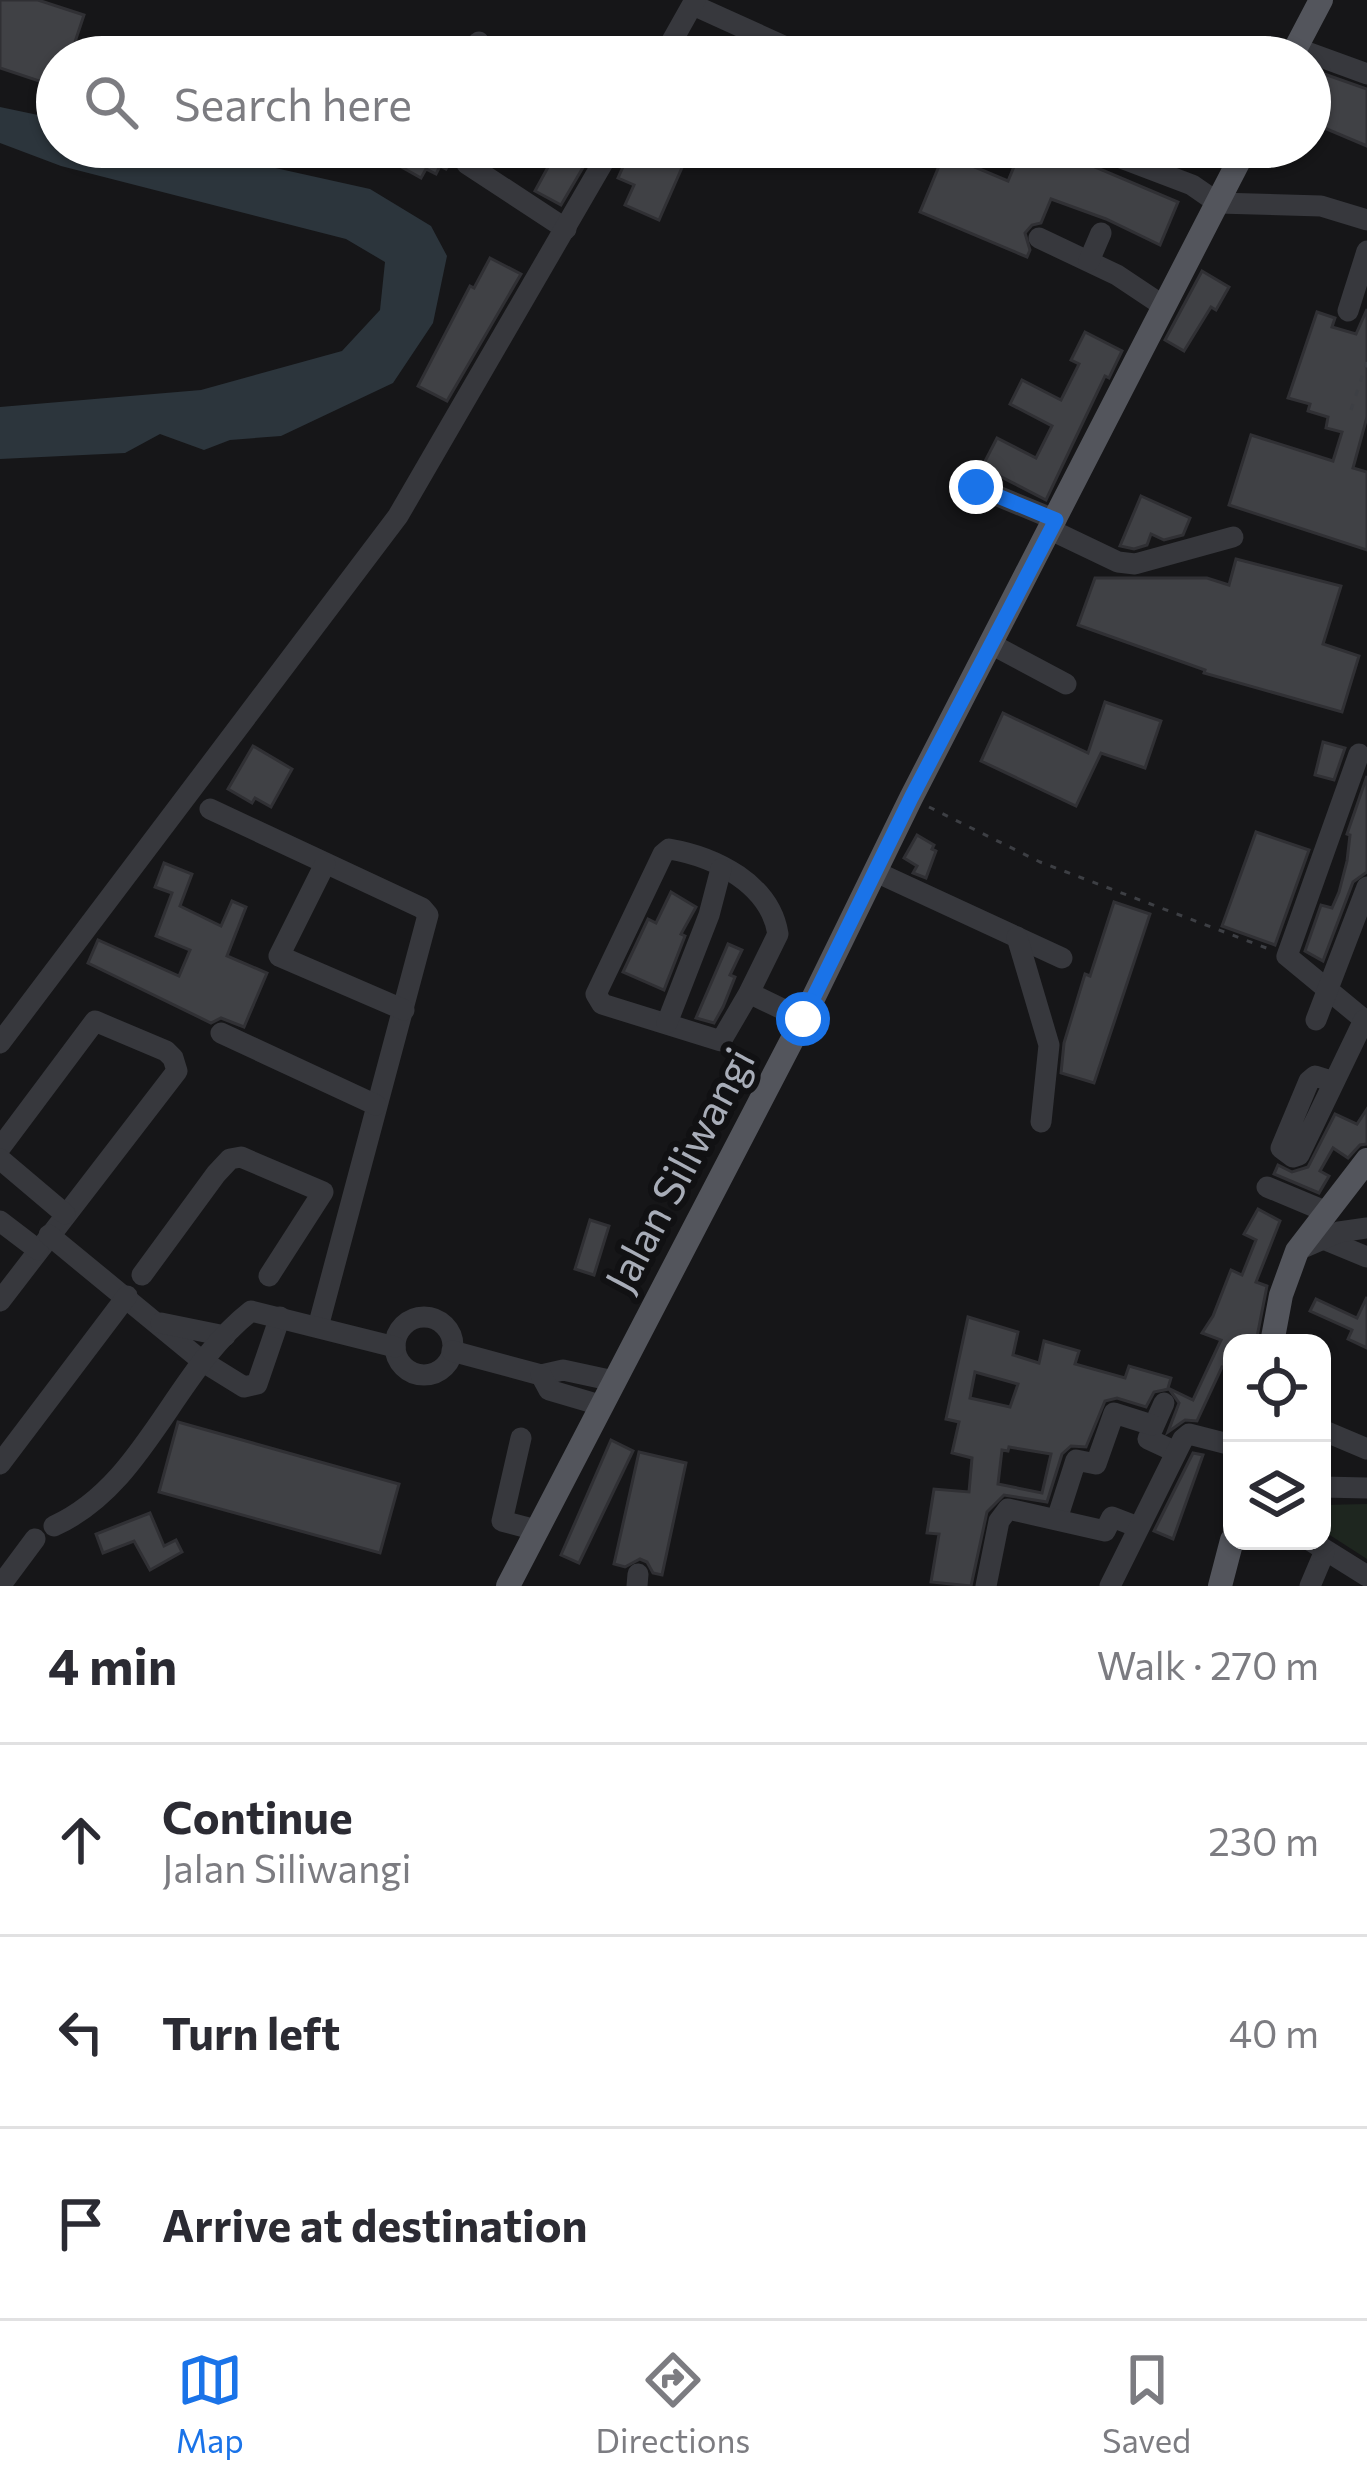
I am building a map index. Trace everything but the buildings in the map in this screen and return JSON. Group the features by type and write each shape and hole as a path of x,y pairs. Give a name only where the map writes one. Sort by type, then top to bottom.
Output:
{"main road":[{"path":"1302,36 1321,0"},
{"name":"Jalan Siliwangi","path":"508,1586 803,1019 911,798 1236,168"},
{"path":"1274,1334 1281,1294 1297,1251 1367,1160"},
{"path":"1220,1586 1229,1550"}],"street":[{"path":"675,36 694,3 764,36"},
{"path":"1331,63 1367,74"},
{"path":"473,168 566,230"},
{"path":"0,1043 398,516 600,168"},
{"path":"1147,168 1192,185 1218,203 1321,206 1367,220"},
{"path":"1088,261 1101,233"},
{"path":"1039,238 1117,275 1165,307"},
{"path":"1348,310 1367,251"},
{"path":"976,487 1118,562 1135,564 1233,537"},
{"path":"991,644 1066,684"},
{"path":"1334,1082 1365,1021 1287,956 1359,754"},
{"path":"210,809 422,908 428,915 318,1327"},
{"path":"676,850 752,883 775,915 778,934 749,993 721,1041 602,1004 596,994 663,854 676,850"},
{"path":"326,864 279,956 404,1010"},
{"path":"667,1023 722,869"},
{"path":"876,872 1062,958"},
{"path":"1316,1020 1367,887"},
{"path":"1017,937 1049,1046 1041,1121"},
{"path":"749,993 803,1019"},
{"path":"0,1148 95,1021 173,1058 177,1071 0,1301"},
{"path":"221,1033 376,1105"},
{"path":"0,1159 65,1214"},
{"path":"142,1275 230,1159 250,1160 352,1203"},
{"path":"1267,1187 1327,1212"},
{"path":"269,1276 323,1192"},
{"path":"0,1221 43,1242 127,1296 202,1361 244,1387 255,1388 280,1317"},
{"path":"1297,1251 1321,1238 1367,1228"},
{"path":"1321,1238 1367,1257"},
{"path":"0,1464 127,1296"},
{"path":"0,1586 44,1533 96,1501 202,1361 251,1311 395,1347 407,1369 425,1375 443,1368 452,1351 446,1326 429,1317 416,1317 405,1324 395,1347"},
{"path":"160,1323 225,1336"},
{"path":"452,1351 541,1376 563,1370 614,1382"},
{"path":"541,1376 549,1390 600,1405"},
{"path":"1164,1403 1148,1438 1176,1452"},
{"path":"1057,1520 1076,1460 1096,1465 1114,1413 1152,1425"},
{"path":"1110,1586 1189,1434 1223,1443"},
{"path":"1331,1434 1367,1449"},
{"path":"521,1438 502,1521 536,1530"},
{"path":"1331,1487 1367,1488"},
{"path":"986,1586 1002,1513 1014,1508 1106,1532 1112,1517 1138,1527"},
{"path":"1310,1586 1316,1550"},
{"path":"1322,1550 1367,1576"}],"path":[{"path":"1351,410 1367,362"},
{"path":"911,798 1040,862 1287,956"}],"shaded area":[{"path":"0,107 36,115 36,157 0,143"},
{"path":"69,168 276,168 370,189 431,226 447,256 433,323 393,383 281,436 230,440 204,450 160,434 125,453 0,459 0,407 201,390 342,351 380,310 385,262 346,239"},
{"path":"1367,1504 1367,1559 1331,1536 1331,1505"}],"route":[{"path":"803,1019 911,798 1056,520 976,487"}]}
